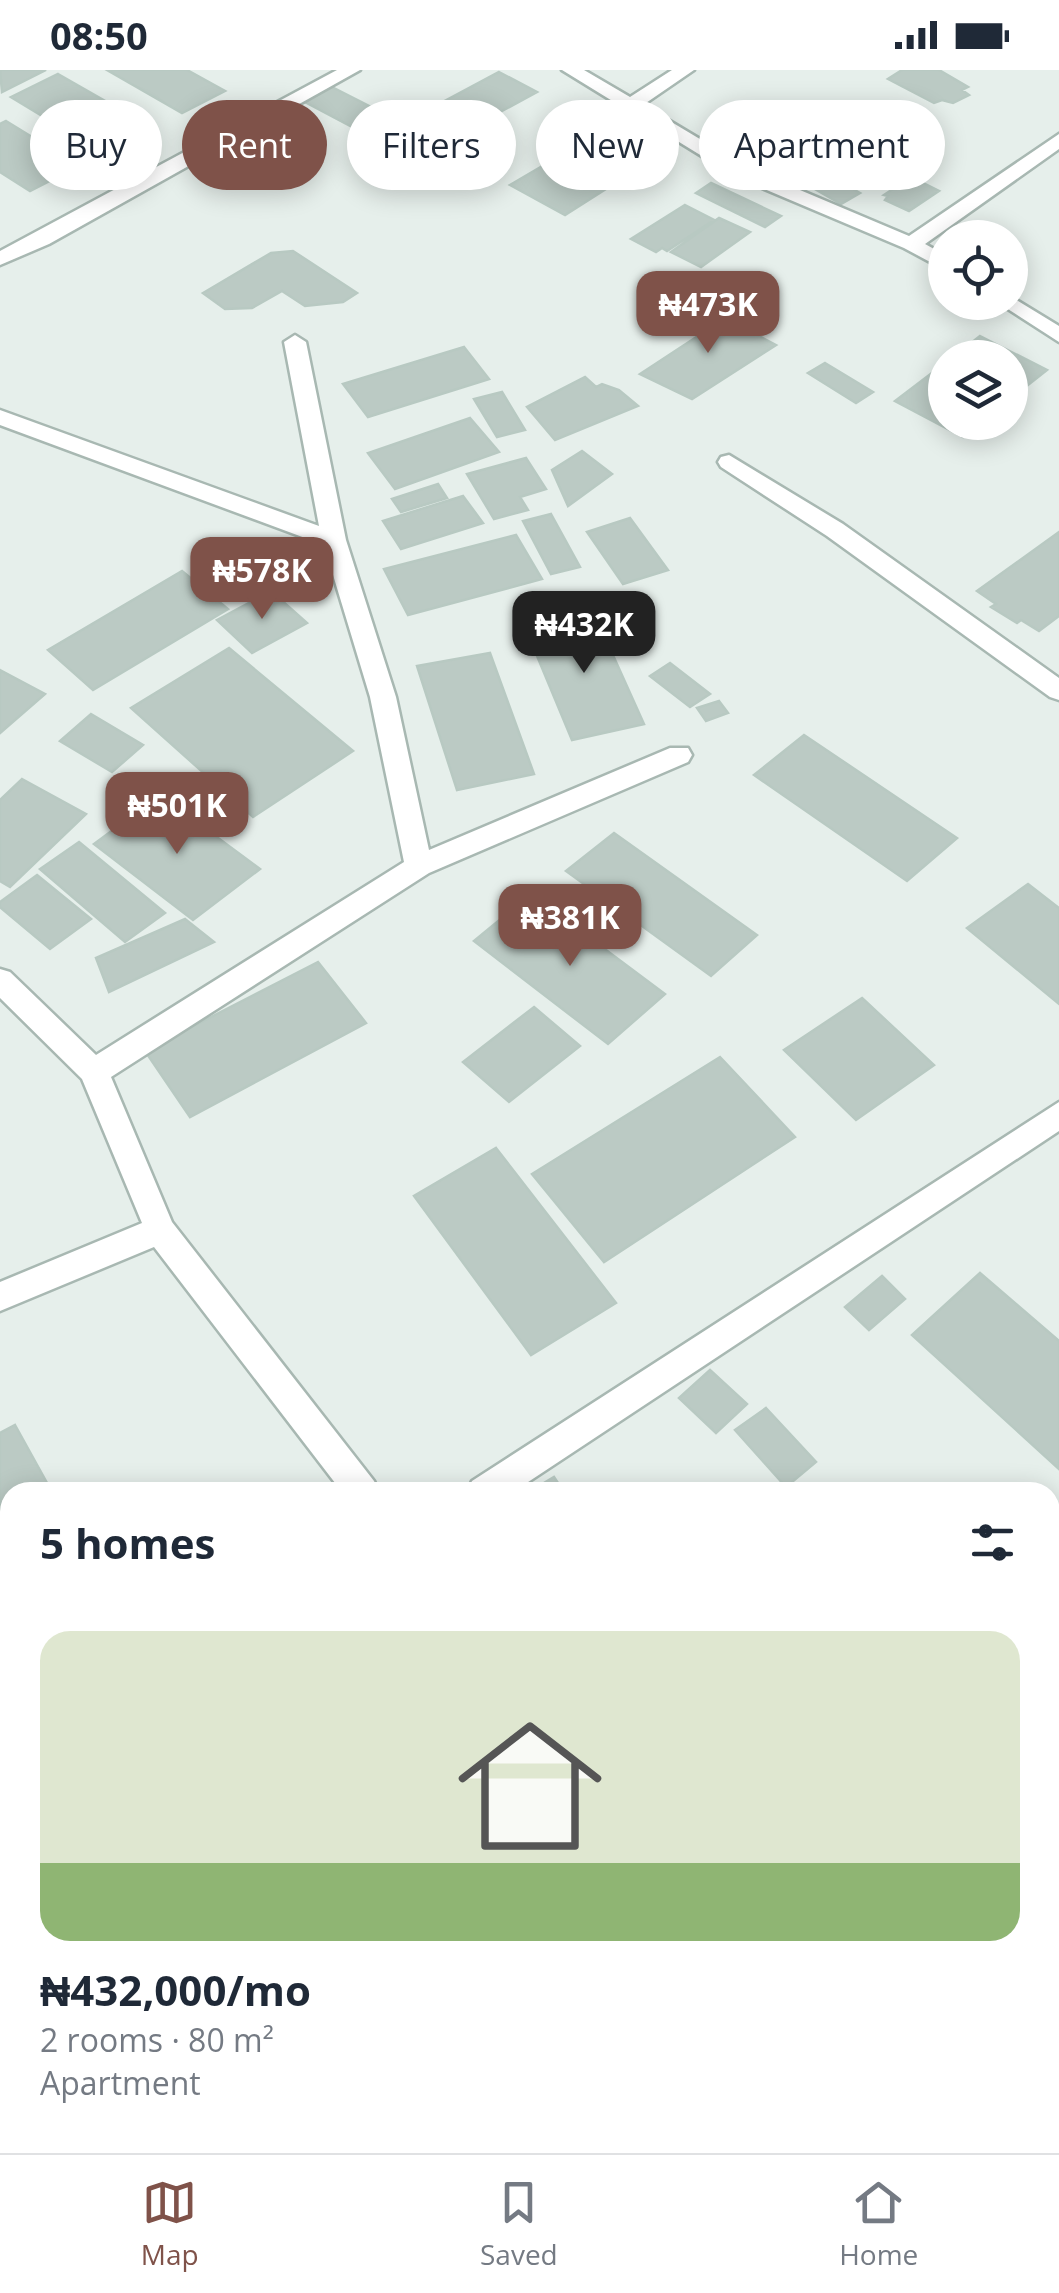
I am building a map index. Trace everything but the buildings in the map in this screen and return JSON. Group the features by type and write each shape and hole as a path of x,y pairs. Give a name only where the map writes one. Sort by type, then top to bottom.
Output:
{"street":[{"path":"0,259 42,240 351,70"},
{"path":"571,70 625,100"},
{"path":"638,100 685,70"},
{"path":"679,133 743,173 928,254"},
{"path":"911,244 1059,140"},
{"path":"1028,315 1059,335"},
{"path":"295,342 334,540 383,697 418,866"},
{"path":"0,416 334,540"},
{"path":"729,462 836,530 1059,691"},
{"path":"94,1072 418,866 679,755"},
{"path":"0,980 94,1072 160,1230 354,1482"},
{"path":"499,1482 1059,1115"},
{"path":"0,1297 160,1230"}]}
